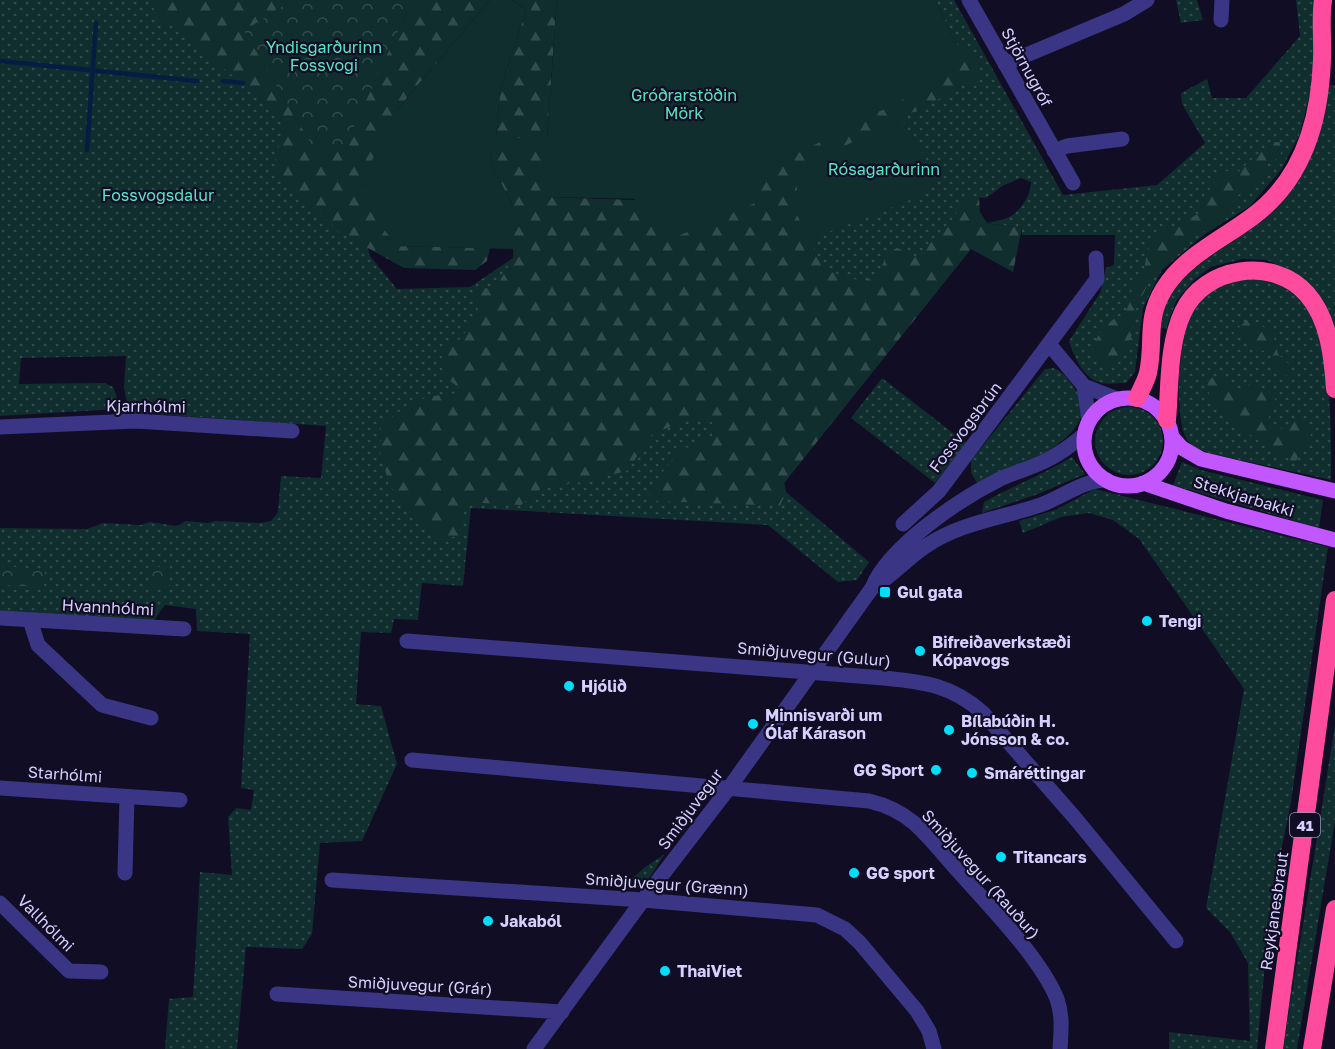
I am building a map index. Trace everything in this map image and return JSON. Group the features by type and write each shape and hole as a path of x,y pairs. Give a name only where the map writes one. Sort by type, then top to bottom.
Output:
{"highway":[{"path":"1137,398 1148,374 1152,318 1165,287 1186,263 1254,216 1272,200 1288,180 1302,154 1313,126 1319,96 1323,0"},
{"path":"1170,429 1174,346 1183,312 1190,300 1201,289 1228,274 1242,270 1256,270 1282,276 1307,294 1326,330 1335,389"},
{"name":"Reykjanesbraut","path":"1274,1049 1335,600"},
{"path":"1312,1049 1335,909"}],"main road":[{"path":"1137,398 1160,410 1170,429 1172,447 1166,465 1152,479 1125,486 1099,475 1088,460 1084,443 1087,427 1096,411 1117,399 1137,398"},
{"name":"Stekkjarbakki","path":"1170,429 1182,448 1201,459 1335,491"},
{"name":"Stekkjarbakki","path":"1143,483 1226,511 1335,540"}],"street":[{"name":"Stjörnugróf","path":"969,0 1072,183"},
{"path":"1005,64 1124,14 1147,0"},
{"path":"1221,20 1222,0"},
{"path":"1054,151 1066,146 1122,139"},
{"name":"Fossvogsbrún","path":"903,524 939,491 1097,279 1096,258"},
{"path":"1048,344 1084,386 1117,399"},
{"path":"1084,386 1087,427"},
{"name":"Kjarrhólmi","path":"0,427 136,421 292,431"},
{"name":"Smiðjuvegur","path":"534,1049 643,900 729,788 810,671 872,588 880,571 904,547 961,501 1006,476 1049,459 1087,427"},
{"name":"Smiðjuvegur","path":"872,588 886,580 925,546 941,537 976,523 1043,504 1089,482 1107,480"},
{"name":"Hvannhólmi","path":"0,618 184,629"},
{"path":"30,620 38,645 102,705 151,718"},
{"name":"Smiðjuvegur (Gulur)","path":"407,641 810,671 922,682 949,690 973,704 988,718 1075,818 1176,941"},
{"name":"Smiðjuvegur (Rauður)","path":"412,760 869,801 894,809 913,822 991,908 1034,961 1053,989 1058,1002 1062,1020 1060,1049"},
{"name":"Starhólmi","path":"0,788 180,800"},
{"path":"125,873 127,797"},
{"name":"Smiðjuvegur (Grænn)","path":"332,880 807,913 837,923 860,943 917,1011 929,1031 934,1049"},
{"name":"Vallhólmi","path":"0,903 69,971 101,972"},
{"name":"Smiðjuvegur (Grár)","path":"277,994 562,1012"}],"green space":[{"name":"Fossvogsdalur","path":"0,0 292,0 244,31 342,153 370,256 397,289 470,287 513,258 957,45 935,0 954,0 1063,195 1157,185 1205,143 1182,104 1181,93 1207,79 1212,98 1246,98 1300,36 1296,0 1315,0 1314,77 1300,134 1281,170 1250,206 1205,234 1162,270 1143,308 1135,372 1126,383 1104,383 1092,379 1081,367 1069,341 1100,293 1106,268 1114,265 1115,235 1022,235 1022,228 987,223 1009,217 1022,205 1028,196 1031,182 1021,178 1004,185 986,198 966,197 971,248 784,483 786,492 869,562 857,580 838,582 768,525 471,508 463,586 422,583 418,620 394,619 391,633 361,632 356,704 381,706 397,764 362,841 320,843 312,934 302,949 246,947 237,1049 165,1049 169,999 193,997 200,872 232,875 228,817 236,808 251,810 254,790 241,788 250,634 197,631 196,609 165,605 152,623 0,611 0,528 87,529 103,523 141,525 150,522 177,526 186,521 259,523 271,521 278,512 281,476 321,478 326,426 153,414 129,415 124,387 126,356 21,358 19,384 105,383 113,387 117,397 117,409 0,416"},
{"path":"151,0 292,0 244,31 341,153 407,11 418,0 490,0 396,111 399,246 490,248 487,261 475,270 404,268 339,232 277,171 277,150 284,138 283,123 258,96 213,60 189,35 157,19"},
{"name":"Yndisgarðurinn Fossvogi","path":"292,0 419,0 407,11 342,153 312,145 244,31"},
{"name":"Gróðrarstöðin Mörk","path":"490,0 512,0 526,10 500,91 496,138 547,138 557,0 935,0 957,45 952,74 765,170 753,204 678,236 639,199 546,197 543,151 490,151 493,169 514,207 514,249 399,246 384,230 362,181 396,111"},
{"path":"512,0 557,0 547,138 496,138 500,91 526,10"},
{"path":"1176,0 1197,0 1203,20 1181,23"},
{"path":"966,43 981,71 978,83 964,84 953,92 809,164 797,214 824,270 864,282 877,274 891,249 900,249 913,259 949,223 966,197 979,197 980,212 987,223 1022,228 1013,272 971,249 784,483 786,492 780,506 655,501 649,494 678,449 691,447 712,436 712,422 699,417 653,433 627,471 577,483 546,485 521,505 465,502 460,536 438,539 414,520 389,484 380,451 381,426 417,401 460,393 461,389 446,377 442,368 443,350 460,339 479,315 474,297 478,291 498,284 513,258 514,207 493,169 490,151 544,151 547,197 753,204 765,170 952,74 957,45"},
{"path":"1329,85 1335,85 1335,342 1294,273 1267,260 1242,259 1211,267 1194,280 1176,301 1166,329 1160,327 1168,300 1178,285 1205,261 1266,218 1279,206 1300,179 1319,135"},
{"name":"Rósagarðurinn","path":"901,118 938,180 920,196 809,240 797,214 797,182 809,164"},
{"path":"1271,142 1279,142 1281,153 1267,164 1265,177 1259,178 1251,193 1240,193 1220,222 1185,242 1154,271 1131,320 1133,333 1118,363 1114,367 1102,365 1095,359 1095,342 1107,325 1115,318 1124,315 1131,300 1131,292 1144,271 1154,235 1162,226 1172,230 1199,213 1199,204 1221,173 1238,172"},
{"path":"1255,275 1286,284 1302,299 1314,321 1322,346 1327,374 1330,403 1331,480 1209,453 1193,446 1186,438 1182,426 1179,391 1182,351 1190,317 1202,298 1215,287 1229,280"},
{"path":"1248,319 1273,332 1278,354 1289,364 1290,377 1276,371 1272,356 1233,333"},
{"path":"1053,368 1063,373 1076,390 1083,406 1079,422 1068,436 1051,449 979,486 971,473 971,460 1045,369"},
{"path":"1215,377 1227,380 1240,394 1252,382 1276,396 1268,420 1285,431 1297,417 1314,429 1295,463 1239,427 1225,414 1214,402 1208,390 1209,379"},
{"path":"882,378 966,443 935,483 851,418"},
{"path":"1122,407 1136,407 1148,412 1158,422 1163,441 1158,460 1148,470 1136,475 1122,475 1110,470 1100,460 1095,448 1095,434 1100,422 1110,412"},
{"path":"1072,457 1085,474 1038,494 982,513 984,502"},
{"path":"1182,462 1201,470 1323,500 1319,528 1173,485"},
{"path":"1095,489 1328,547 1291,802 1271,901 1257,1049 1169,1049 1169,1032 1250,1041 1248,963 1230,932 1206,908 1244,689 1139,539 1113,520 1089,513 1061,517 1023,533 1019,521 1055,510"},
{"path":"0,566 45,569 44,587 0,585"},
{"path":"170,566 170,586 152,586 151,567"},
{"path":"1335,725 1335,821 1297,1049 1283,1049"},
{"path":"664,855 640,888 626,889 636,875"}],"waterway":[{"path":"87,150 96,23"},
{"path":"0,61 197,81"},
{"path":"223,81 243,83"}],"place":[{"name":"Gul gata","path":"885,592"},
{"name":"Tengi","path":"1147,621"},
{"name":"Bifreiðaverkstæði Kópavogs","path":"920,651"},
{"name":"Hjólið","path":"569,686"},
{"name":"Minnisvarði um Ólaf Kárason","path":"753,724"},
{"name":"Bílabúðin H. Jónsson & co.","path":"949,730"},
{"name":"GG Sport","path":"936,770"},
{"name":"Smáréttingar","path":"972,773"},
{"name":"Titancars","path":"1001,857"},
{"name":"GG sport","path":"854,873"},
{"name":"Jakaból","path":"488,921"},
{"name":"ThaiViet","path":"665,971"}]}
